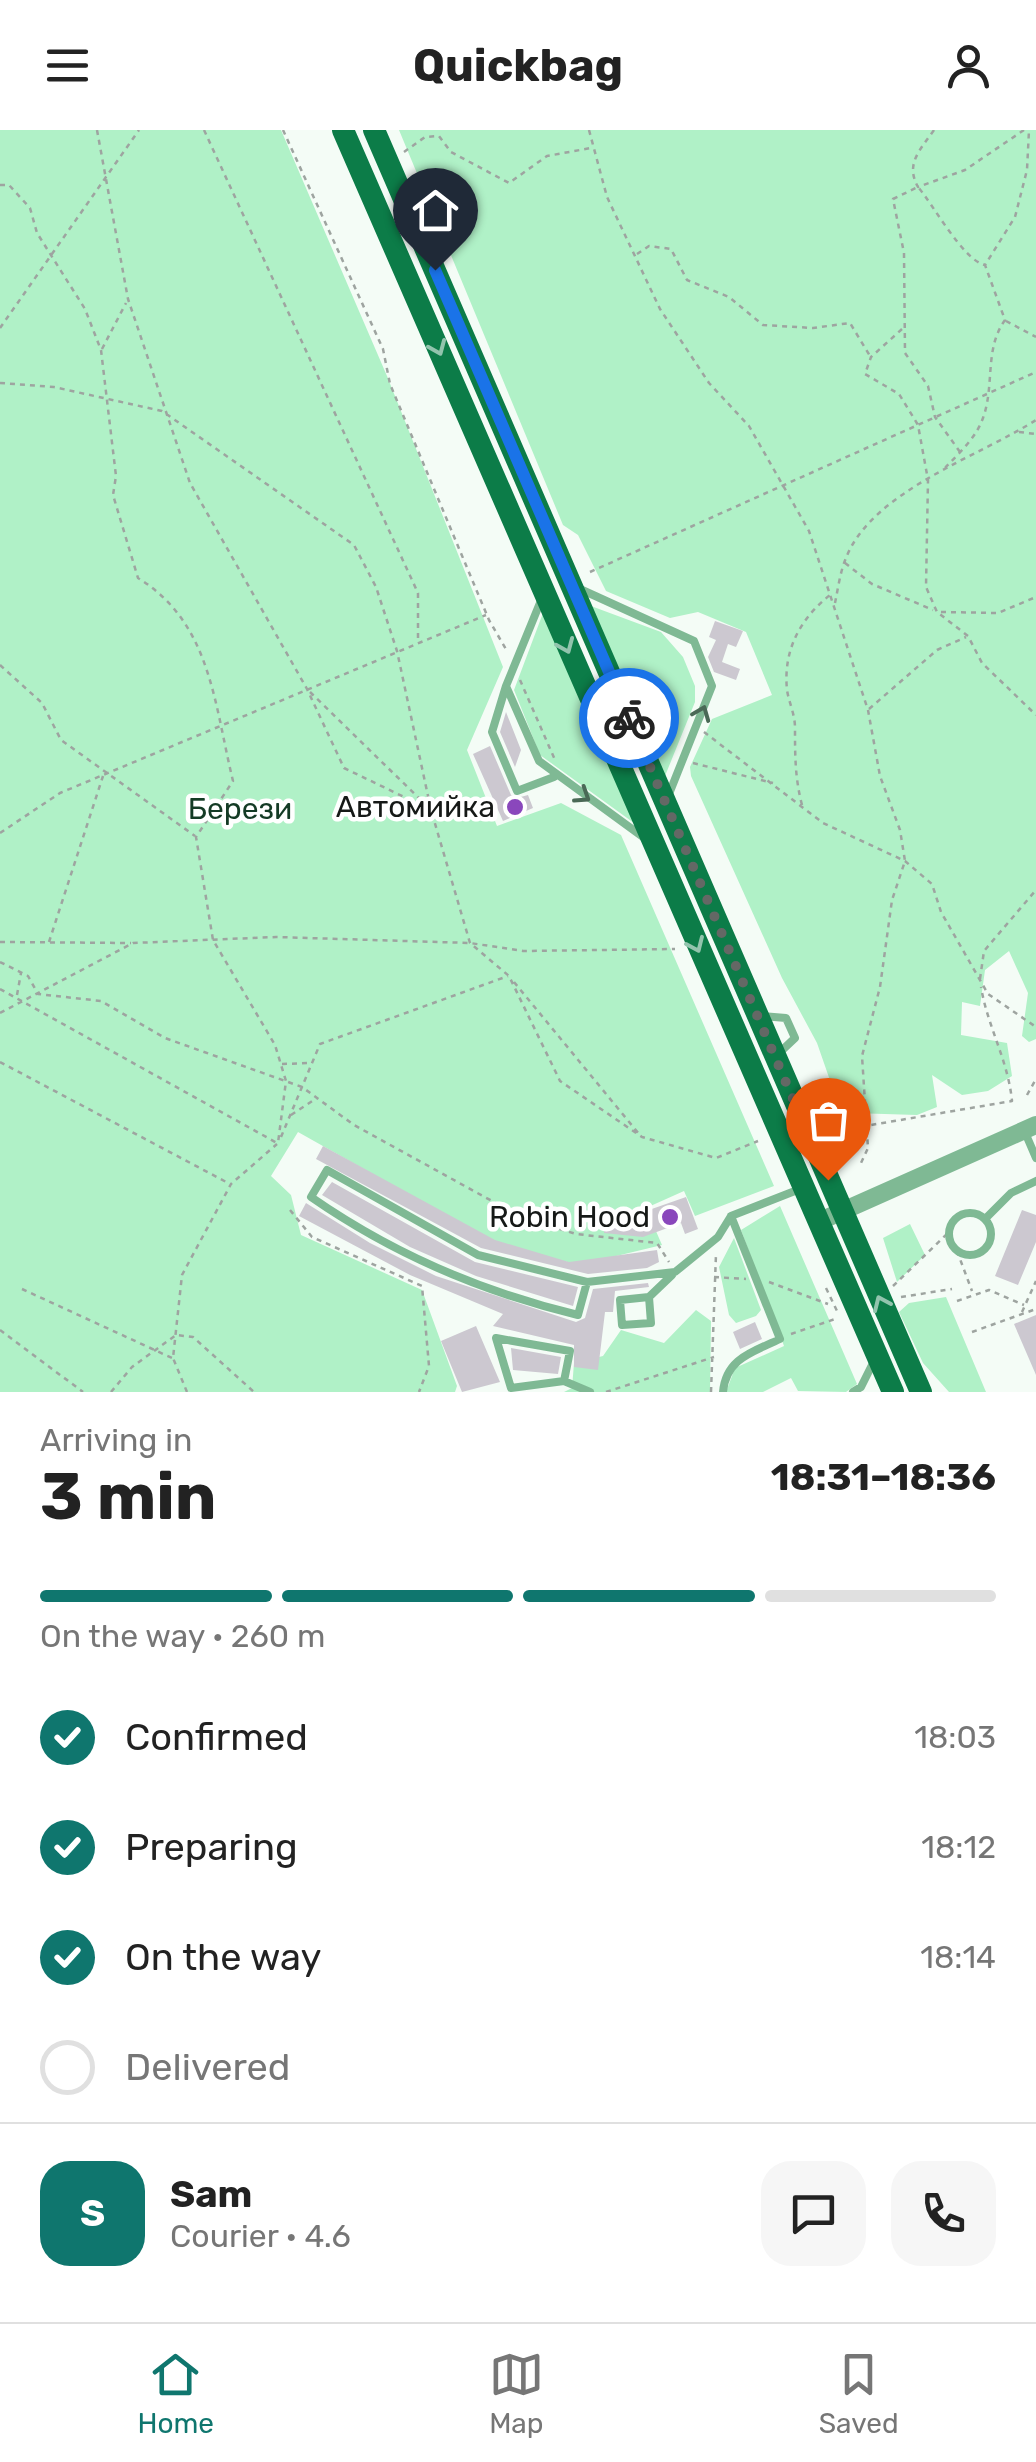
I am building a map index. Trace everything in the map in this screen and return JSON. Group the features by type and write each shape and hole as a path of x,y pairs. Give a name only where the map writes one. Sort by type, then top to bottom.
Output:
{"main road":[{"path":"343,130 893,1392"},
{"path":"374,130 581,578 666,803 921,1392"}],"street":[{"path":"818,1222 1030,1128"}],"lane":[{"path":"581,578 694,641 712,686 666,803"},
{"path":"544,594 506,686 492,732 517,791 557,775"},
{"path":"506,686 538,762 650,841"},
{"path":"1030,1128 1036,1158"},
{"path":"587,1282 578,1316 465,1284 311,1197 327,1170 478,1255 587,1282 675,1272"},
{"path":"985,1219 1011,1194 1036,1182"},
{"path":"649,1296 651,1323 622,1325 620,1300 649,1296 718,1237 731,1216 802,1188 841,1211"},
{"path":"973,1213 985,1219 991,1232 983,1250 970,1255 957,1250 949,1232 960,1216 973,1213"},
{"path":"723,1392 725,1376 735,1361 780,1339 731,1216"},
{"path":"564,1381 570,1351 496,1338 511,1388 564,1381 590,1392"},
{"path":"853,1392 869,1374 876,1354"}],"path":[{"path":"97,130 128,299 162,412 190,482 308,689 344,768 430,810"},
{"path":"0,328 139,130"},
{"path":"204,130 418,594 418,642"},
{"path":"283,130 383,350 390,384 487,614 510,656"},
{"path":"437,130 451,152 510,183 547,156 594,147"},
{"path":"589,130 608,197 660,308 694,364 749,426 808,531 868,710 880,776 900,830 905,861 892,900 880,987 862,1056 868,1148 860,1163"},
{"path":"934,130 912,162 911,174 964,251 975,263 985,265"},
{"path":"960,452 935,418 928,386 905,353 902,329 908,305 904,252 893,199 965,170 1027,130"},
{"path":"985,265 1016,217 1027,170 1027,130"},
{"path":"399,156 425,137 438,136"},
{"path":"0,185 9,185 20,193 49,258 85,310 102,350 116,476 112,495 130,560 138,578 167,596 199,641 233,781 196,837 213,940 275,1045 286,1081 278,1144"},
{"path":"634,256 649,246 671,249 688,280 729,297 763,325 813,328 850,323 870,357"},
{"path":"985,265 1004,320 1036,337"},
{"path":"102,350 128,299"},
{"path":"945,468 983,419 994,339 1004,320"},
{"path":"902,329 870,357 865,374 899,394 918,425 928,480 926,587 937,612"},
{"path":"581,578 1036,372"},
{"path":"0,383 54,387 162,412 354,546 376,587 396,651 430,810 470,943 509,976 642,1137"},
{"path":"834,605 845,563 869,524 945,468 1036,420"},
{"path":"1018,432 1036,434"},
{"path":"845,563 872,584 937,612 968,636 982,663 1036,715"},
{"path":"802,806 792,756 795,728 787,690 788,661 800,624 831,594"},
{"path":"937,612 998,613 1036,597"},
{"path":"0,833 60,793 487,614"},
{"path":"868,710 937,650 968,636"},
{"path":"0,665 42,703 61,740 196,837"},
{"path":"518,674 557,775"},
{"path":"308,689 430,810"},
{"path":"696,726 823,823 905,861 932,884 940,912 988,994 1036,1027"},
{"path":"682,761 730,769 775,784"},
{"path":"49,942 104,774"},
{"path":"814,1105 842,1123 865,1126 1012,1101 1008,1064 992,1035 980,982 984,950 1036,890"},
{"path":"0,942 470,943 524,952 675,949"},
{"path":"0,1013 133,943"},
{"path":"0,962 21,972 38,994 101,1001 165,1038 302,1087 366,1132 520,1217 576,1234 656,1242 675,1272"},
{"path":"16,996 21,972"},
{"path":"187,1392 174,1358 182,1275 232,1184 278,1144 320,1044 509,976"},
{"path":"509,976 560,1081 642,1137 716,1158 758,1141"},
{"path":"0,989 26,1000 278,1144"},
{"path":"0,1062 232,1184"},
{"path":"281,1064 312,1063"},
{"path":"1027,1095 1036,1079"},
{"path":"289,1116 317,1098"},
{"path":"290,1210 312,1237 422,1286 429,1366 420,1392"},
{"path":"891,1285 896,1287 949,1232"},
{"path":"711,1392 715,1356 713,1277 718,1237"},
{"path":"957,1250 972,1293"},
{"path":"713,1277 758,1280 828,1304"},
{"path":"1021,1314 1036,1281"},
{"path":"826,1288 837,1311"},
{"path":"22,1289 174,1358"},
{"path":"900,1297 952,1290"},
{"path":"957,1301 989,1290 1024,1305"},
{"path":"972,1332 1036,1309"},
{"path":"780,1339 835,1319"},
{"path":"0,1330 83,1392"},
{"path":"111,1392 132,1367 176,1335 194,1338 254,1392"},
{"path":"606,1392 715,1356"}],"green space":[{"name":"Берези","path":"0,130 281,130 387,376 503,667 467,750 497,826 561,803 621,835 774,1186 695,1216 684,1191 646,1208 662,1245 579,1265 497,1244 298,1132 271,1176 291,1195 301,1235 422,1290 457,1386 455,1392 0,1392"},
{"path":"399,130 1036,130 1036,1039 1029,1042 1022,1036 1028,993 1009,951 985,970 980,1006 962,1002 961,1035 1007,1043 1012,1076 988,1091 962,1095 932,1075 937,1107 917,1115 852,1113 833,1089 817,1043 782,978 691,776 690,767 712,719 772,695 746,632 698,612 670,618 606,591 578,535 563,525"},
{"path":"591,606 661,632 683,657 695,686 695,702 665,776"},
{"path":"543,613 634,823 540,755 514,690"},
{"path":"780,1206 857,1384 846,1392 798,1391 791,1378 763,1392 726,1392 735,1368 784,1346 741,1230"},
{"path":"910,1224 925,1255 897,1282 883,1238"},
{"path":"734,1238 761,1310 756,1316 736,1323 729,1315 719,1267"},
{"path":"946,1297 986,1392 949,1392 923,1363 899,1312 909,1303"},
{"path":"696,1310 711,1321 710,1392 564,1392 572,1388 574,1363 603,1356 621,1330 664,1343"}],"building":[{"path":"715,621 743,631 736,647 728,644 722,662 740,669 736,680 714,672 708,657 716,640 709,637"},
{"path":"506,712 521,750 515,767 500,732"},
{"path":"490,746 511,795 528,795 533,808 503,821 473,754"},
{"path":"323,1146 495,1240 569,1262 657,1250 659,1262 647,1268 588,1274 481,1248 316,1159"},
{"path":"332,1182 475,1262 578,1287 573,1306 476,1276 410,1247 322,1195"},
{"path":"686,1197 698,1229 685,1234 681,1223 643,1237 604,1233 605,1214 646,1211"},
{"path":"306,1203 370,1243 436,1276 576,1322 585,1318 593,1289 648,1283 649,1287 615,1291 613,1312 605,1312 598,1370 574,1367 574,1345 493,1326 503,1314 410,1275 299,1216"},
{"path":"1022,1210 1036,1215 1036,1242 1018,1285 995,1276"},
{"path":"1036,1315 1036,1375 1014,1324"},
{"path":"755,1322 762,1339 740,1349 733,1332"},
{"path":"476,1326 500,1382 462,1392 441,1341"},
{"path":"511,1348 561,1357 558,1374 513,1370"}],"way so far":[{"path":"629,718 828,1180"}],"place":[{"name":"Автомийка","path":"515,807"},
{"name":"Robin Hood","path":"670,1217"}],"route":[{"path":"435,270 629,718"}]}
